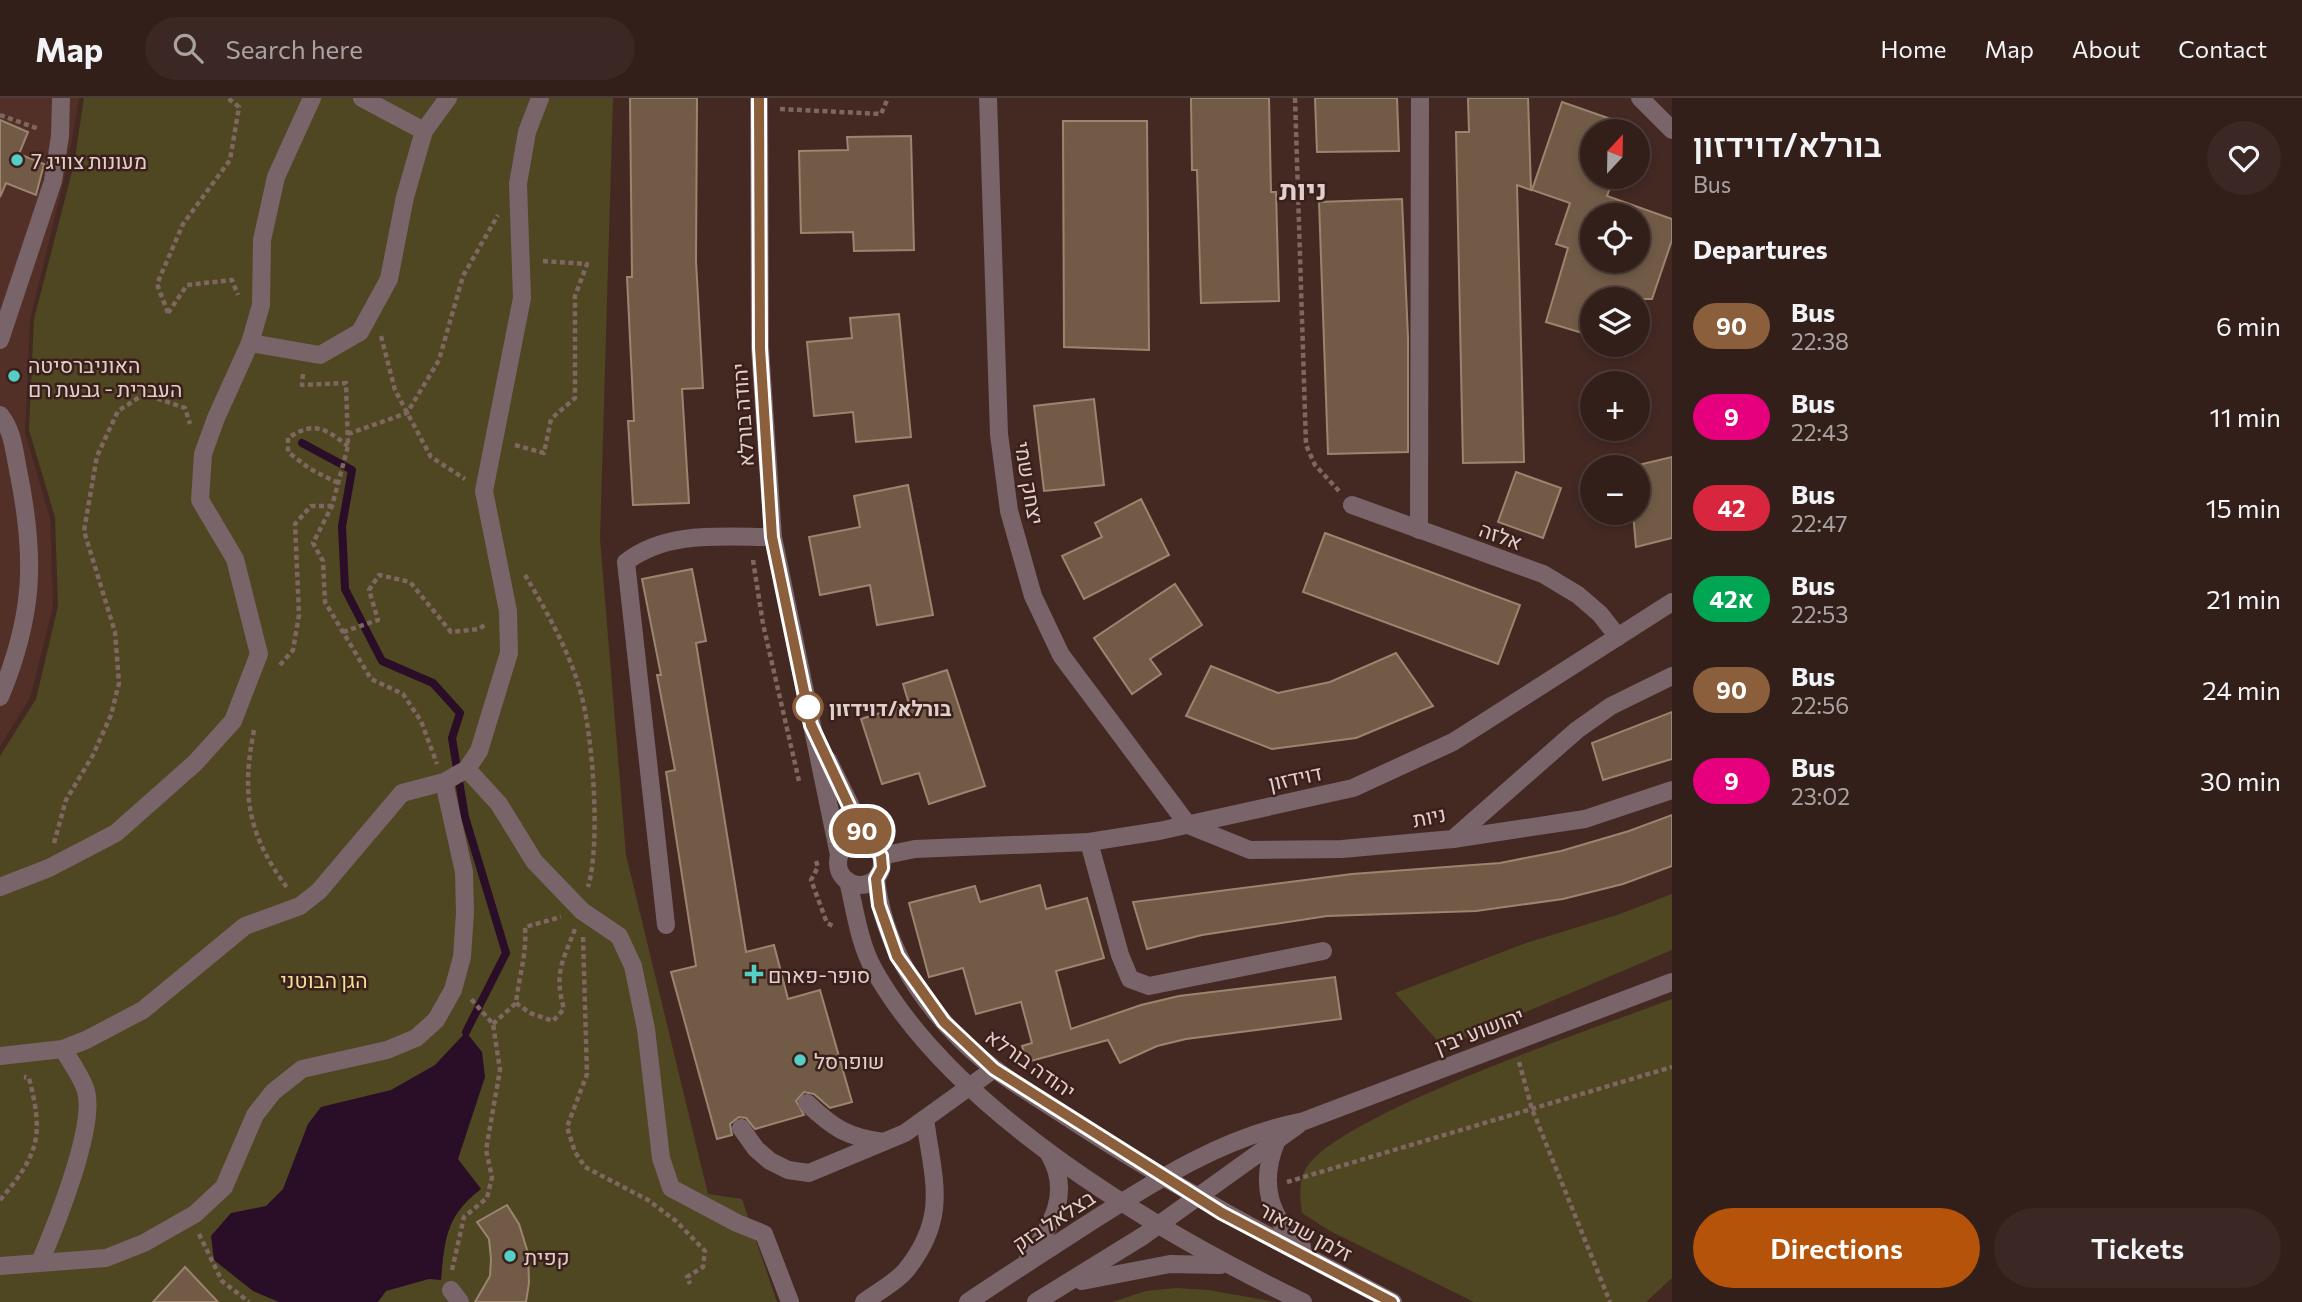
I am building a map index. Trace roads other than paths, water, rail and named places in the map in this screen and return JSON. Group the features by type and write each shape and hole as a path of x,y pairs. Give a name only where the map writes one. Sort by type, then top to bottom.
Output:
{"street":[{"path":"0,340 53,181 60,136 61,98"},
{"path":"0,887 49,868 116,832 195,764 233,721 259,654 234,559 200,500 203,454 216,418 250,344 261,305 262,240 276,177 312,98"},
{"path":"362,98 424,131"},
{"path":"250,344 320,355 360,332 388,279 405,197 424,131 448,98"},
{"path":"0,1056 63,1049 144,1010 244,926 300,906 320,891 402,793 444,782 467,769 479,751 509,653 508,611 484,491 522,298 518,184 527,132 540,98"},
{"name":"יצחק שמי","path":"988,98 999,434 1009,511 1033,596 1061,656 1188,824"},
{"path":"1419,530 1420,98"},
{"path":"1640,98 1672,130"},
{"name":"יהודה בורלא","path":"758,103 760,348 772,537 839,855"},
{"path":"0,415 9,426 24,498 30,593 20,650 0,697"},
{"name":"אלזה","path":"1352,505 1543,575 1578,595 1600,614 1618,637"},
{"path":"666,925 626,562 646,547 686,538 772,537"},
{"name":"דוידזון","path":"875,849 1089,842 1188,824 1353,788 1453,742 1672,602"},
{"name":"ניות","path":"1188,824 1250,850 1342,849 1452,839 1577,730 1611,706 1672,676"},
{"name":"יהודה בורלא","path":"811,725 875,849"},
{"path":"467,769 499,804 534,861 582,911 619,936 633,966 646,1029 661,1158 671,1188 737,1223 764,1234 790,1302"},
{"path":"0,1266 106,1258 145,1243 195,1214 224,1187 255,1115 282,1085 302,1069 387,1050 416,1038 436,1020 453,990 462,957 465,913 464,872 444,782"},
{"path":"1452,839 1585,819 1672,790"},
{"path":"1089,842 1120,955 1130,979 1149,986 1323,951"},
{"path":"848,881 865,885 876,879 882,868 875,849 851,843 839,855 838,867 848,881 861,936 872,966 906,1017 971,1087 1048,1151 1122,1202 1227,1266 1303,1302"},
{"name":"יהודה בורלא","path":"876,879 884,926 897,956 944,1022 994,1069 1199,1199"},
{"name":"יהושוע יבין","path":"1163,1177 1233,1140 1304,1121 1672,982"},
{"path":"40,1262 60,1216 78,1158 86,1115 86,1092 63,1049"},
{"path":"741,1128 756,1149 770,1161 788,1170 809,1173 905,1133 994,1069"},
{"path":"807,1103 837,1130 858,1139 883,1142"},
{"path":"864,1302 906,1270 935,1219 936,1192 925,1119"},
{"name":"יהושוע יבין","path":"1159,1225 1199,1199 1304,1121"},
{"path":"1276,1142 1270,1157 1266,1189 1273,1210 1284,1231 1320,1264"},
{"path":"1022,1267 1047,1228 1061,1196 1057,1167 1048,1151"},
{"name":"בצלאל בזק","path":"968,1302 1163,1177"},
{"name":"זלמן שניאור","path":"1199,1199 1392,1302"},
{"path":"1036,1302 1159,1225"},
{"path":"1063,1287 1150,1266 1192,1263 1227,1266"}],"waterway":[{"path":"302,443 352,470 342,526 345,589 382,661 433,683 460,713 452,738 465,817 506,953 466,1032"}],"place":[{"name":"מעונות צוויג 7","path":"17,160"},
{"name":"האוניברסיטה העברית - גבעת רם","path":"14,376"},
{"name":"בורלא/דוידזון","path":"808,707"},
{"name":"סופר-פארם","path":"754,974"},
{"name":"שופרסל","path":"800,1060"},
{"name":"קפית","path":"510,1256"}],"district":[{"name":"ניות","path":"1303,189"}],"park label":[{"name":"הגן הבוטני","path":"324,979"}]}
